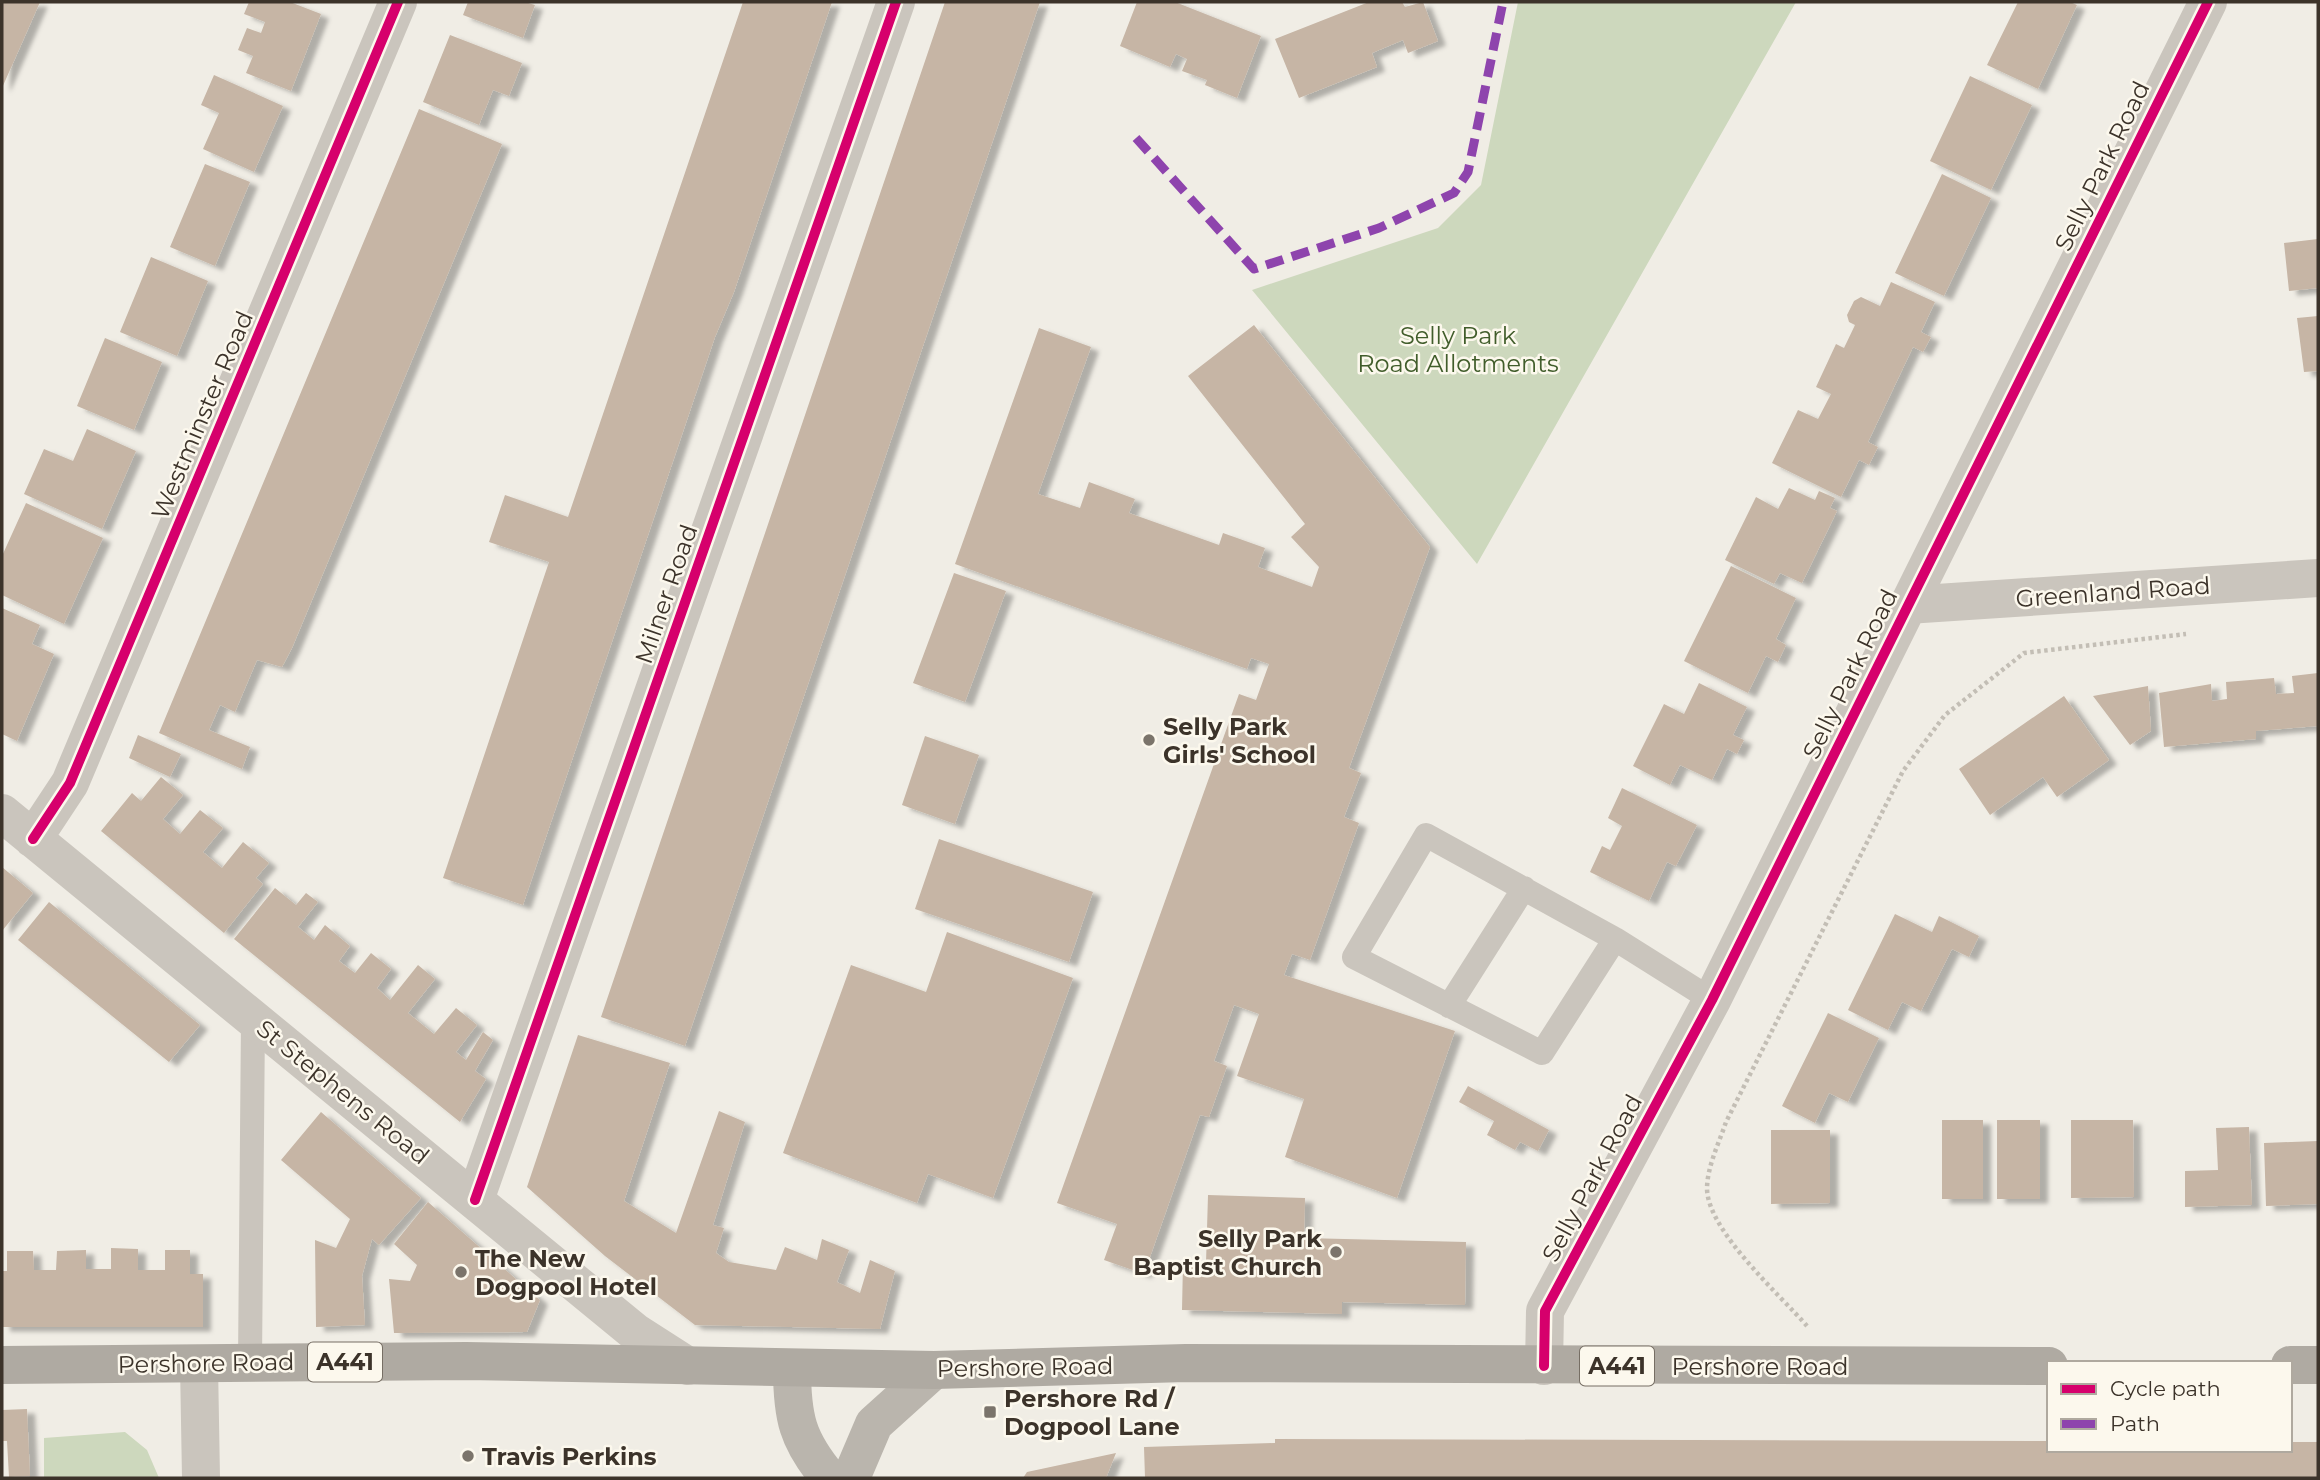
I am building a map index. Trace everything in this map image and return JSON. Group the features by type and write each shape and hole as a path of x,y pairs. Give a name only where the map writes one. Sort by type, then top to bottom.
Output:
{"main road":[{"name":"Pershore Road","path":"2,1365 466,1361 934,1370 1186,1363 2047,1366"},
{"path":"2292,1365 2318,1365"}],"street":[{"name":"Westminster Road","path":"33,839 70,783 398,2"},
{"name":"Milner Road","path":"475,1200 896,2"},
{"name":"Selly Park Road","path":"1544,1366 1545,1311 1712,1000 2208,2"},
{"name":"Greenland Road","path":"1907,605 2318,578"},
{"name":"St Stephens Road","path":"2,813 635,1332 688,1366"},
{"path":"199,1364 201,1478"},
{"path":"792,1368 792,1410 808,1454 829,1478"},
{"path":"851,1478 874,1424 934,1370"}],"lane":[{"path":"1615,939 1542,1053 1354,957 1426,835 1615,939 1712,1000"},
{"path":"1449,1006 1524,888"},
{"path":"250,1362 253,1019"}],"path":[{"path":"1843,1366 1725,1237 1707,1192 1710,1168 1727,1122 1903,771 1945,715 2024,653 2186,634"}],"green space":[{"name":"Selly Park Road Allotments","path":"1518,2 1796,2 1477,564 1252,290 1438,228 1481,185"},
{"path":"125,1432 147,1450 159,1478 44,1478 44,1438"}],"building":[{"path":"2,2 40,2 2,88"},
{"path":"249,2 290,2 321,14 291,91 246,73 253,56 238,50 247,28 261,33 265,22 244,14"},
{"path":"468,2 525,2 535,5 523,38 463,15"},
{"path":"743,2 832,2 734,292 715,337 523,905 443,878 549,562 489,542 505,495 568,517"},
{"path":"945,2 1040,2 685,1046 601,1017"},
{"path":"1137,2 1175,2 1261,36 1237,98 1205,85 1207,80 1182,71 1187,59 1176,54 1170,67 1120,46"},
{"path":"1369,2 1402,2 1405,7 1423,2 1438,41 1408,53 1403,40 1372,53 1377,67 1299,98 1275,39"},
{"path":"2018,2 2070,2 2077,5 2038,89 1987,65"},
{"path":"450,35 522,63 509,96 493,90 479,125 423,102"},
{"path":"214,75 283,106 254,172 203,149 219,113 201,105"},
{"path":"1970,76 2032,105 1991,190 1930,161"},
{"path":"419,109 502,144 292,648 282,667 257,660 235,712 220,705 209,730 250,747 242,769 159,733"},
{"path":"205,164 250,182 215,266 170,247"},
{"path":"1942,174 1991,198 1944,296 1895,273"},
{"path":"2318,239 2318,288 2289,291 2284,243"},
{"path":"151,257 208,281 177,356 120,332"},
{"path":"1891,282 1935,302 1921,332 1931,337 1923,352 1913,347 1868,442 1878,447 1869,465 1859,460 1841,497 1772,463 1798,410 1818,419 1831,394 1816,387 1836,344 1844,348 1855,325 1849,322 1847,315 1854,301 1861,297 1880,306"},
{"path":"2318,316 2318,371 2304,372 2297,318"},
{"path":"1254,325 1430,547 1349,768 1361,773 1344,817 1359,823 1310,960 1292,954 1284,975 1455,1031 1397,1198 1285,1157 1304,1099 1237,1076 1259,1014 1234,1005 1214,1061 1227,1066 1209,1117 1200,1115 1144,1274 1104,1260 1117,1224 1057,1203 1239,694 1256,700 1269,664 1251,658 1247,669 955,564 1039,328 1091,347 1038,494 1080,508 1089,482 1135,499 1129,513 1219,545 1223,533 1265,548 1258,567 1312,587 1319,567 1291,537 1305,524 1188,376"},
{"path":"105,338 162,362 134,430 77,406"},
{"path":"87,429 136,451 102,529 24,494 44,449 73,461"},
{"path":"1789,488 1815,500 1819,491 1835,498 1830,508 1837,511 1802,583 1780,573 1774,584 1725,560 1756,497 1778,509"},
{"path":"26,503 103,538 64,624 2,595 2,556"},
{"path":"1731,566 1796,598 1776,639 1786,645 1778,662 1766,656 1748,693 1684,661"},
{"path":"954,573 1006,591 965,702 913,683"},
{"path":"2,608 40,625 32,644 54,654 17,741 2,734"},
{"path":"2318,673 2318,726 2256,731 2256,739 2164,747 2159,693 2211,684 2212,701 2227,699 2226,682 2274,678 2276,694 2294,693 2292,676"},
{"path":"1699,683 1747,707 1733,735 1744,740 1737,754 1727,749 1712,780 1680,765 1670,785 1633,766 1664,704 1684,714"},
{"path":"2148,686 2151,731 2130,745 2093,696"},
{"path":"2064,696 2109,760 2057,797 2043,777 1990,815 1959,769"},
{"path":"138,735 181,754 170,777 129,758"},
{"path":"925,736 979,755 955,824 902,805"},
{"path":"161,777 183,795 163,819 180,834 200,810 223,828 203,852 222,868 243,842 269,863 256,878 263,884 224,933 101,831 132,793 141,801"},
{"path":"1622,788 1697,825 1676,866 1667,862 1649,901 1590,872 1602,846 1610,850 1622,826 1608,818"},
{"path":"939,839 1093,892 1069,962 915,909"},
{"path":"2,867 33,893 2,931"},
{"path":"275,888 296,905 306,893 318,902 298,927 314,940 325,925 350,946 339,961 355,973 371,953 391,969 377,988 390,1000 418,965 435,979 408,1013 434,1034 456,1008 477,1025 456,1052 466,1060 483,1032 493,1040 475,1071 486,1079 460,1122 234,939"},
{"path":"49,902 200,1025 169,1062 18,940"},
{"path":"1895,914 1932,932 1939,916 1979,936 1969,957 1952,949 1921,1011 1902,1002 1888,1030 1848,1010"},
{"path":"947,932 1073,978 993,1198 928,1174 917,1203 783,1153 851,965 926,992"},
{"path":"1828,1013 1879,1038 1848,1102 1829,1093 1815,1123 1782,1106"},
{"path":"578,1035 670,1063 624,1201 676,1233 719,1111 745,1122 713,1225 724,1228 716,1253 729,1262 776,1270 785,1247 817,1260 822,1239 849,1250 837,1282 860,1293 870,1260 895,1271 880,1329 695,1325 605,1256 527,1187"},
{"path":"1468,1086 1549,1130 1538,1151 1520,1142 1515,1150 1487,1135 1494,1121 1459,1102"},
{"path":"321,1112 421,1198 379,1245 372,1239 362,1276 365,1325 316,1327 315,1240 336,1248 350,1219 281,1160"},
{"path":"1942,1120 1983,1120 1983,1199 1942,1199"},
{"path":"1997,1120 2040,1120 2040,1199 1997,1199"},
{"path":"2071,1120 2133,1120 2134,1197 2071,1198"},
{"path":"2249,1127 2252,1205 2185,1207 2185,1171 2218,1170 2216,1128"},
{"path":"1771,1130 1830,1130 1830,1203 1771,1204"},
{"path":"2318,1141 2318,1204 2266,1206 2264,1143"},
{"name":"Selly Park Baptist Church","path":"1208,1195 1305,1198 1304,1238 1466,1242 1465,1305 1342,1302 1342,1314 1182,1310 1183,1262 1206,1263"},
{"name":"The New Dogpool Hotel","path":"428,1202 540,1300 527,1332 394,1333 389,1279 410,1281 417,1265 394,1244"},
{"path":"111,1248 138,1249 138,1270 165,1270 165,1250 190,1250 190,1274 203,1274 203,1327 2,1327 2,1271 7,1271 7,1251 33,1251 34,1270 56,1270 57,1251 86,1250 86,1269 111,1269"},
{"path":"27,1409 30,1476 9,1477 7,1441 2,1441 2,1410"},
{"path":"1275,1439 2047,1441 2047,1452 2292,1452 2292,1442 2318,1442 2318,1478 1145,1478 1144,1447 1275,1443"},
{"path":"1116,1453 1106,1478 1023,1478 1027,1472"}],"marked path":[{"path":"1136,138 1254,269 1379,228 1454,193 1468,172 1503,2"}],"cycle path":[{"path":"33,839 70,783 398,2"},
{"path":"475,1200 896,2"},
{"path":"1544,1366 1545,1311 1712,1000 2208,2"}],"place":[{"name":"Selly Park Girls' School","path":"1149,740"},
{"name":"Selly Park Baptist Church","path":"1336,1252"},
{"name":"The New Dogpool Hotel","path":"461,1272"},
{"name":"Pershore Rd / Dogpool Lane","path":"990,1412"},
{"name":"Travis Perkins","path":"468,1456"}]}
